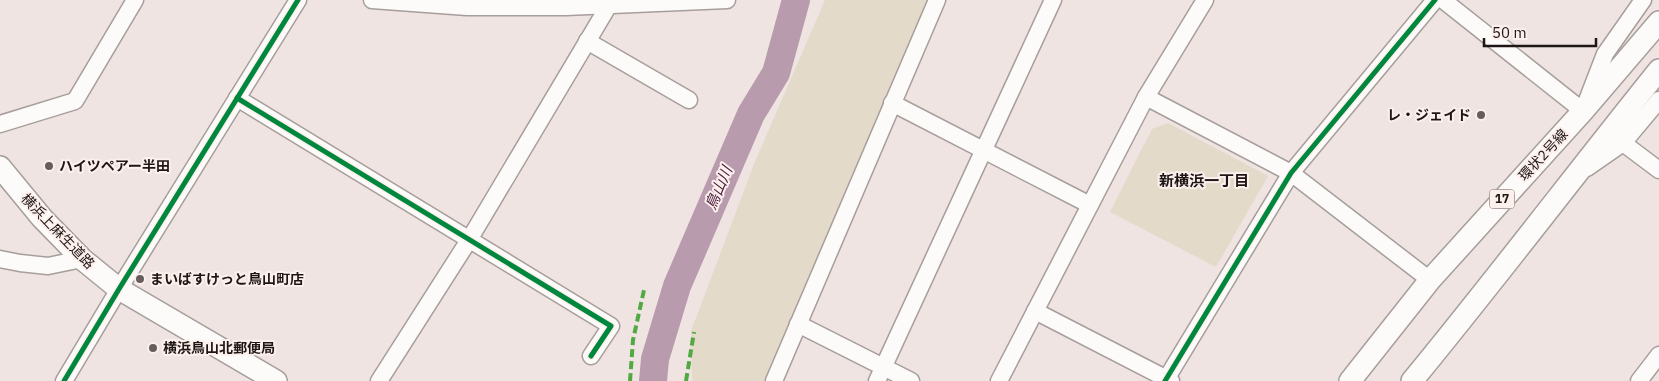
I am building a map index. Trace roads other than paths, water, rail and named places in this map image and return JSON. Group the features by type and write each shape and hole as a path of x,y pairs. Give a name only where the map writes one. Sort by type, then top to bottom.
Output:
{"main road":[{"name":"環状2号線","path":"1350,381 1430,280 1583,111 1659,22"},
{"path":"1412,381 1477,302 1572,178 1659,70"},
{"name":"横浜上麻生道路","path":"0,167 42,218 82,259 119,289 276,381"}],"street":[{"path":"0,124 75,101 135,0"},
{"path":"64,381 298,0"},
{"path":"372,0 467,7 727,0"},
{"path":"774,381 937,0"},
{"path":"880,374 1053,0"},
{"path":"999,381 1146,97 1205,0"},
{"path":"1035,311 1168,380 1291,173 1435,0"},
{"path":"1443,0 1583,111 1605,54 1643,0"},
{"path":"379,381 469,240 611,3"},
{"path":"587,41 689,100"},
{"path":"1146,97 1291,173 1430,280"},
{"path":"237,98 611,326 591,356"},
{"path":"1572,178 1624,143 1659,100"},
{"path":"892,103 1090,205"},
{"path":"1624,143 1659,170"},
{"path":"0,258 20,263 48,266 82,259"},
{"path":"798,324 880,374 911,381"},
{"path":"1639,381 1659,355"}],"waterway":[{"name":"鳥山川","path":"653,381 655,359 677,286 751,114 776,73 796,0"}],"place":[{"name":"レ・ジェイド","path":"1481,115"},
{"name":"ハイツペアー半田","path":"49,166"},
{"name":"まいばすけっと鳥山町店","path":"140,279"},
{"name":"横浜鳥山北郵便局","path":"153,348"}],"district":[{"name":"新横浜一丁目","path":"1204,181"}]}
